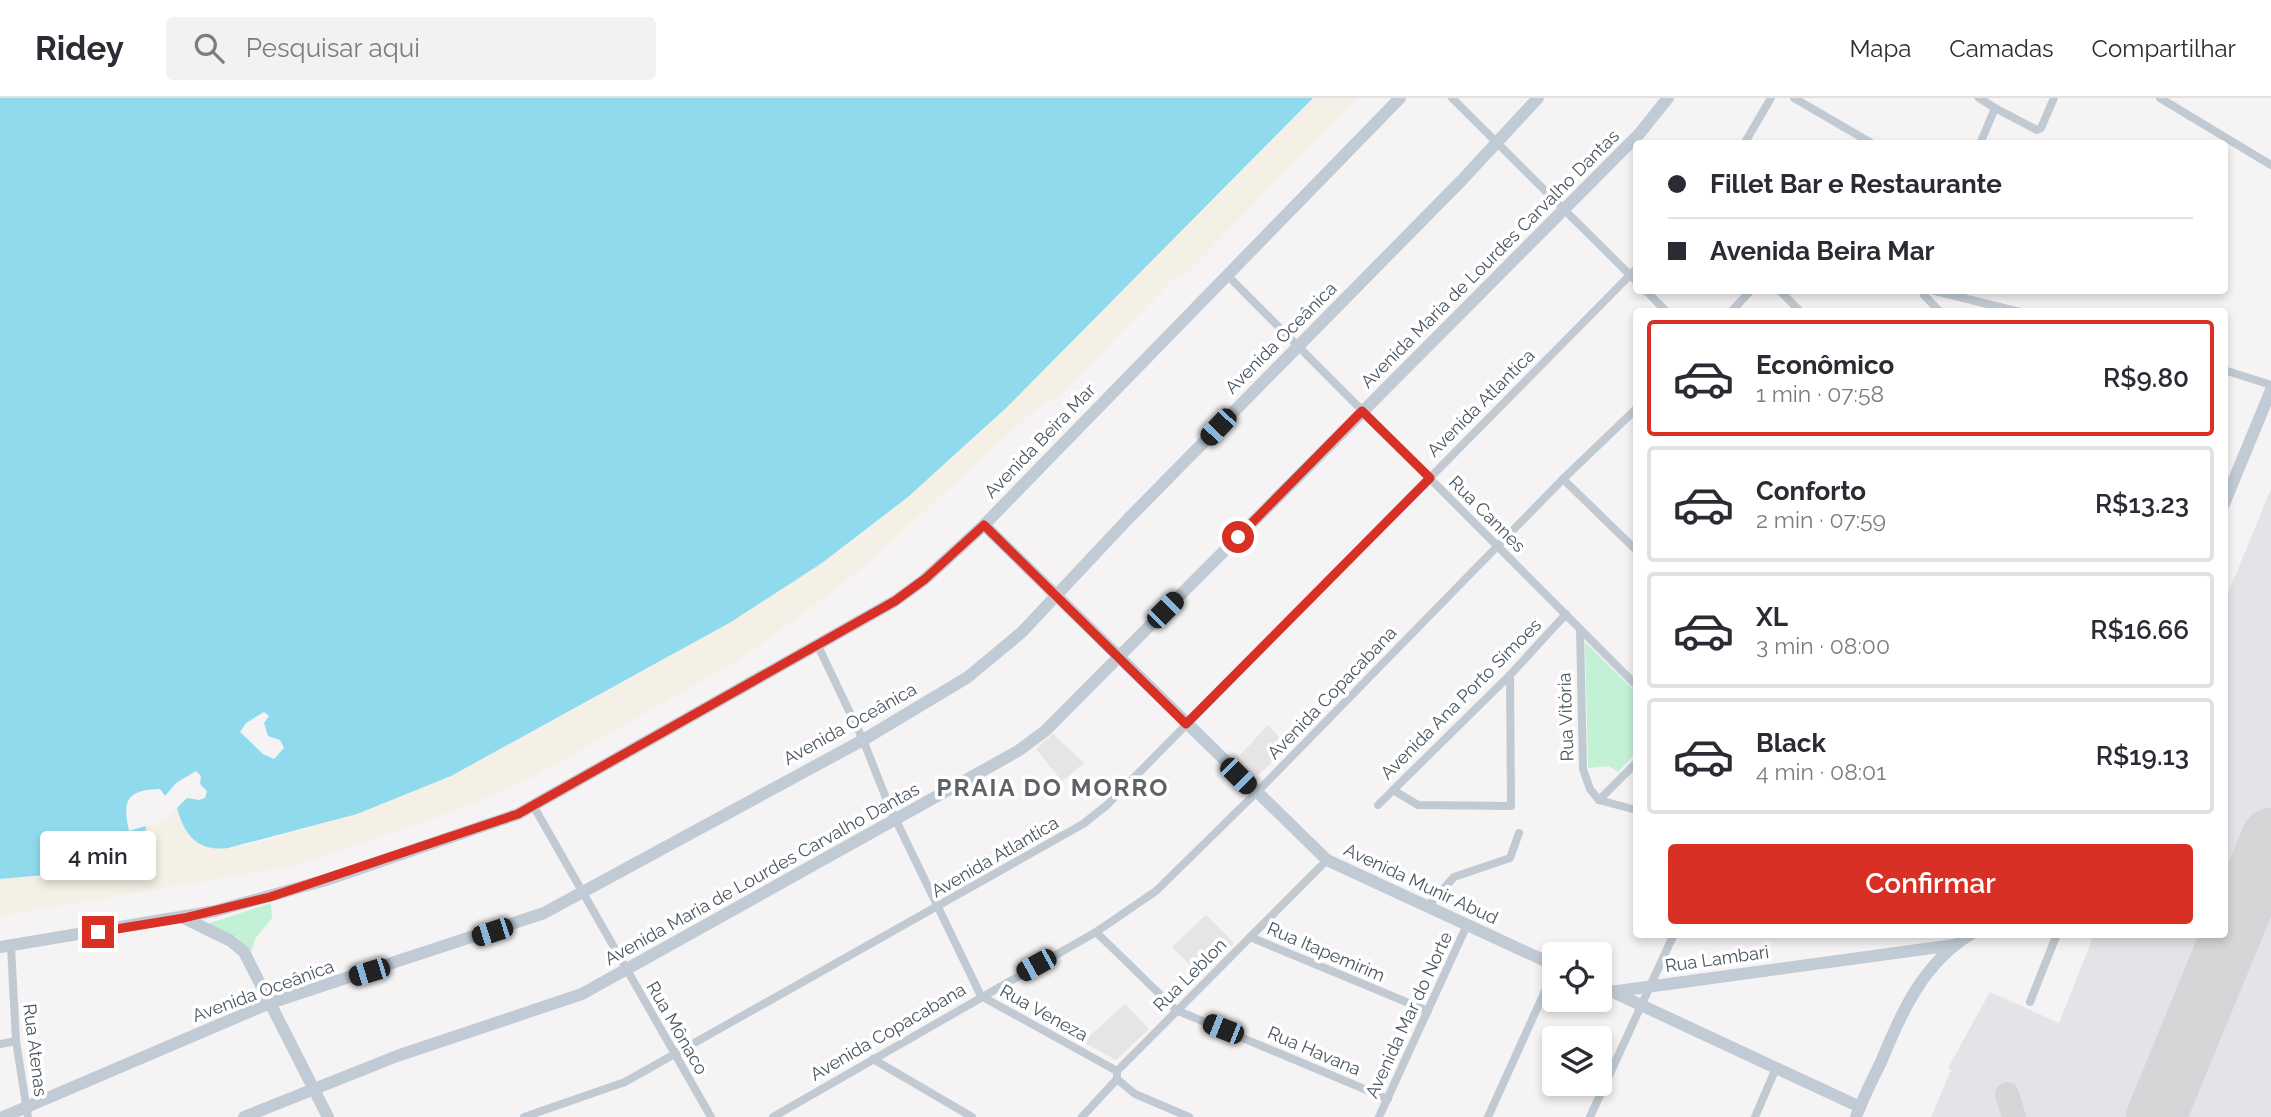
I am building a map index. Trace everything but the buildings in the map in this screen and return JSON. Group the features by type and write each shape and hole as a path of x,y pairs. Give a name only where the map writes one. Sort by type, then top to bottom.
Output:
{"street":[{"name":"Avenida Beira Mar","path":"6,947 184,918 326,880 534,807 895,601 934,572 984,525 1400,98"},
{"path":"1452,98 1494,144 1633,274"},
{"name":"Avenida Oceânica","path":"3,1117 27,1111 270,1003 516,923 582,894 744,802 863,740 980,669 1023,632 1298,345 1462,180 1538,98"},
{"name":"Avenida Maria de Lourdes Carvalho Dantas","path":"243,1117 312,1088 572,998 1027,744 1045,731 1639,134 1668,98"},
{"path":"1746,140 1771,98"},
{"path":"1794,98 1866,140"},
{"path":"1979,98 2037,130 2043,124 2054,98"},
{"path":"2160,98 2271,165"},
{"path":"1982,140 1995,108"},
{"name":"Rua Cannes","path":"1227,275 1633,682"},
{"name":"Avenida Atlantica","path":"524,1117 625,1082 939,908 1083,824 1107,805 1633,276"},
{"path":"1650,294 1663,308"},
{"path":"1735,308 1747,294"},
{"path":"1783,294 1797,308"},
{"path":"1924,294 1938,308"},
{"path":"1944,294 2003,308"},
{"path":"2228,371 2271,387 2228,494"},
{"name":"Avenida Copacabana","path":"773,1117 1096,932 1156,891 1256,793 1497,545 1633,414"},
{"path":"1563,479 1633,547"},
{"name":"Avenida Munir Abud","path":"984,525 1327,860 1542,959"},
{"name":"Avenida Ana Porto Simoes","path":"1378,804 1510,675 1566,614"},
{"name":"Rua Vitória","path":"1580,629 1583,769 1590,789 1599,800"},
{"name":"Rua Veneza","path":"818,646 863,740 895,818 982,996 1117,1075 1135,1094 1189,1117"},
{"path":"1393,790 1407,802 1418,805 1511,806 1510,675"},
{"path":"1633,766 1599,800 1633,809"},
{"name":"Rua Mônaco","path":"534,807 673,1055 711,1117"},
{"path":"1427,907 1454,877 1510,858 1519,834"},
{"name":"Rua Leblon","path":"1082,1117 1176,1010 1327,860"},
{"path":"184,918 238,946 253,967 328,1117"},
{"name":"Avenida Mar do Norte","path":"1380,1117 1467,925"},
{"name":"Rua Havana","path":"1096,932 1176,1010 1388,1099"},
{"name":"Rua Itapemirim","path":"1251,937 1428,1011"},
{"path":"1590,1117 1672,938"},
{"path":"1612,992 1776,1068 1858,1112 1905,1004 1924,975 1965,938"},
{"path":"2030,1002 2055,938"},
{"name":"Rua Lambari","path":"1612,989 1649,986 1954,945"},
{"name":"Rua Atenas","path":"6,947 27,1111"},
{"path":"1488,1117 1542,998"},
{"path":"0,1044 16,1041"},
{"path":"873,1059 972,1117"},
{"path":"1755,1117 1776,1068"}],"shaded area":[{"path":"2271,489 2271,1117 1931,1117 1951,1070 1948,1068 1990,992 2059,1023 2093,938 2228,938 2228,593"},
{"path":"1268,725 1288,747 1258,775 1240,755"},
{"path":"1053,734 1084,763 1062,781 1036,749"},
{"path":"1206,915 1234,943 1201,976 1172,947"},
{"path":"1125,1004 1149,1029 1116,1060 1083,1042"}],"green space":[{"path":"1585,642 1633,689 1633,756 1618,772 1609,766 1588,768"},
{"path":"271,903 272,918 255,939 251,952 237,937 207,924"}],"sand":[{"path":"1313,98 1358,98 1182,278 1175,277 1054,401 1045,401 855,574 740,659 531,778 463,808 298,865 0,916 0,879 64,876 110,867 128,858 141,845 146,826 167,820 177,808 185,828 196,840 211,846 228,848 265,841 340,818 415,790 557,719 758,605 853,541 949,461"}],"water":[{"path":"0,98 1313,98 1006,408 908,497 822,563 731,622 451,776 357,814 228,848 208,847 188,834 177,808 187,798 205,798 207,791 200,784 201,776 196,771 176,783 165,796 160,789 140,792 129,799 126,812 129,831 146,826 145,835 138,850 118,865 102,870 0,879","holes":["264,712 269,716 264,723 268,736 280,740 284,748 274,759 263,754 240,732 246,723"]}],"taxiway":[{"path":"2007,1094 2014,1117"}],"runway":[{"path":"2156,1117 2271,838"}],"district":[{"name":"PRAIA DO MORRO","path":"1053,788"}],"route":[{"path":"98,932 184,918 283,893 457,836 534,807 803,656 895,601 925,579 984,525 1186,724 1430,478 1362,411 1238,537"}]}
